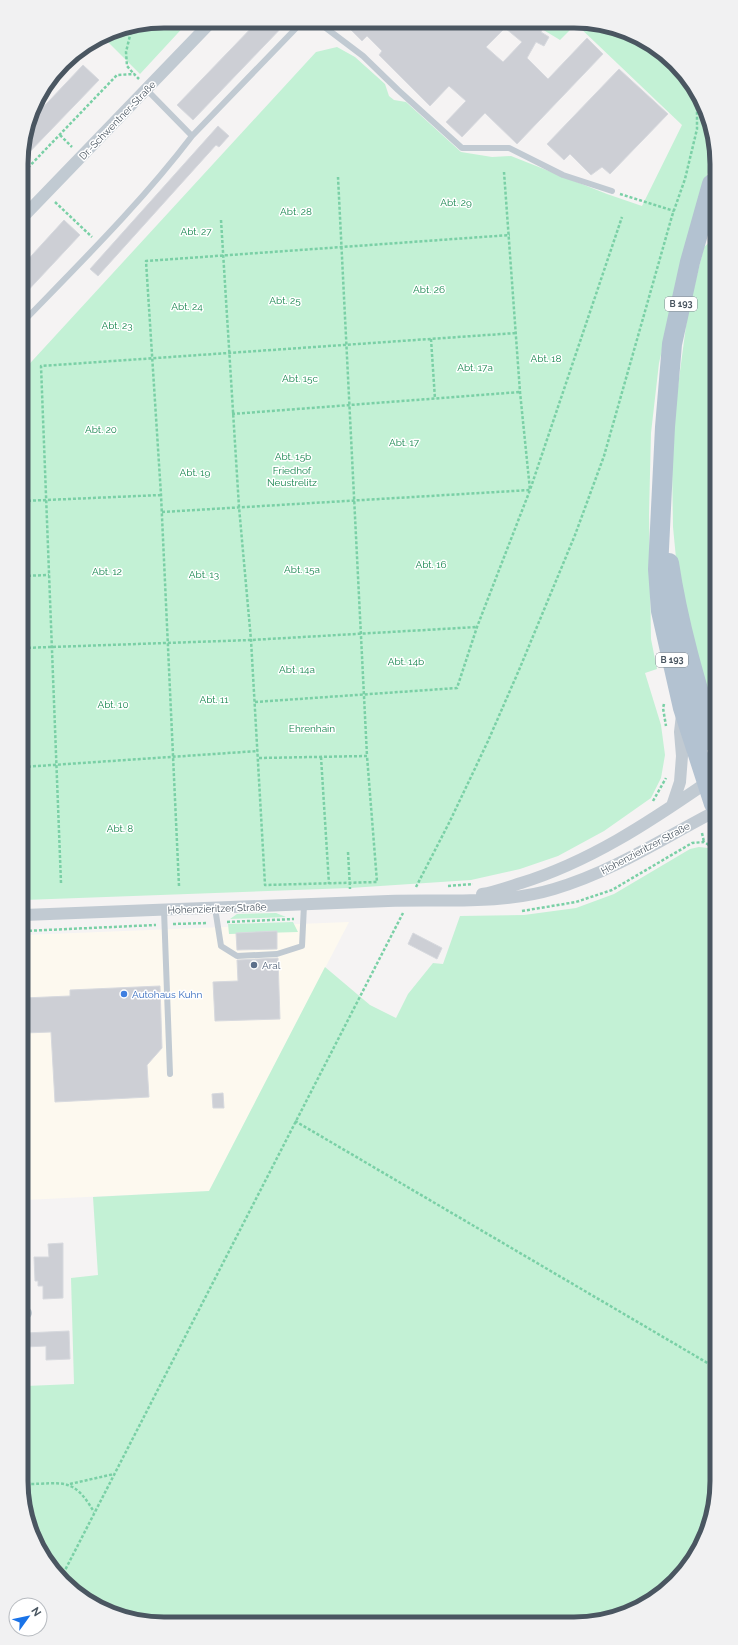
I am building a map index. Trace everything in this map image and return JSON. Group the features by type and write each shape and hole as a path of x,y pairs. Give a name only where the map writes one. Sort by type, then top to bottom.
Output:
{"main road":[{"name":"B 193","path":"710,191 690,262 672,344 665,427 658,569 661,611 683,708 710,781"},
{"name":"B 193","path":"662,510 674,593 692,674 710,730"}],"street":[{"name":"Dr.-Schwentner-Straße","path":"28,212 205,28"},
{"path":"672,806 680,782 682,756 680,732 683,708"},
{"name":"Hohenzieritzer Straße","path":"409,900 487,893 533,879 577,862 632,833 710,781"},
{"name":"Hohenzieritzer Straße","path":"28,916 409,900 495,899 528,895 594,876 626,861 710,814"}],"lane":[{"path":"28,317 98,243 176,157 192,136 296,28"},
{"path":"326,28 363,56 462,148 509,148 562,175 612,191"},
{"path":"147,90 192,136"},
{"path":"214,908 221,946 237,956 277,954 302,946 304,905"},
{"path":"164,910 170,1074"}],"path":[{"path":"131,33 126,52 127,66 140,79"},
{"path":"28,168 117,75 134,74"},
{"path":"64,1573 450,821 488,741 522,663 575,536 604,456 674,212 685,179 697,129 697,106"},
{"path":"60,135 82,156"},
{"path":"504,172 510,235 520,392 530,490"},
{"path":"221,220 232,414 239,507 252,640 265,885 377,882 367,756 338,177"},
{"path":"612,191 674,212"},
{"path":"46,193 98,243"},
{"path":"255,702 457,688 477,627 530,490 622,217"},
{"path":"179,886 162,512 146,261 510,235"},
{"path":"61,883 41,366 516,333"},
{"path":"431,339 435,399"},
{"path":"232,414 520,392"},
{"path":"162,512 530,490"},
{"path":"28,501 161,495"},
{"path":"28,576 49,575"},
{"path":"28,648 252,640 477,627"},
{"path":"28,766 258,751"},
{"path":"321,756 328,884"},
{"path":"259,758 367,756"},
{"path":"649,805 655,800 667,777"},
{"path":"348,852 350,889 357,889"},
{"path":"446,886 475,884"},
{"path":"408,887 424,887"},
{"path":"295,1121 710,1364"},
{"path":"28,1484 69,1484 93,1480 114,1474"},
{"path":"69,1484 79,1490 86,1498 94,1512"}],"shaded area":[{"path":"349,922 209,1191 28,1200 28,935"}],"green space":[{"path":"155,28 183,28 140,74 107,41 121,35"},
{"name":"Friedhof Neustrelitz","path":"540,28 572,28 560,40"},
{"name":"Friedhof Neustrelitz","path":"580,28 617,35 634,42 657,56 670,68 682,81 700,112 709,147 710,166 685,250 659,363 651,433 649,515 651,639 657,669 645,673 661,725 665,755 661,778 651,798 604,831 558,856 520,869 471,880 350,888 28,900 28,365 316,52 337,47 355,57 385,84 389,96 394,100 406,102 461,152 492,157 511,156 607,194 642,206 682,125"},
{"path":"710,242 710,705 678,579 673,527 672,464 675,409 688,311 704,247"},
{"path":"699,847 710,850 710,1490 700,1533 692,1549 676,1571 664,1583 649,1594 626,1607 591,1616 574,1617 155,1617 121,1610 104,1603 74,1583 56,1564 46,1549 38,1533 33,1516 29,1498 28,1481 28,1386 74,1384 71,1278 98,1275 93,1197 209,1191 325,967 370,1005 396,1018 408,994 433,963 443,964 460,916 524,915 576,908 614,894 690,849"},
{"path":"276,913 286,917 230,919 237,914"},
{"path":"293,922 298,932 229,934 228,924"}],"building":[{"path":"251,28 281,28 193,120 177,105"},
{"path":"349,28 505,28 533,28 535,29 543,28 541,32 549,37 544,46 536,42 527,58 548,79 587,38 603,54 517,144 485,113 462,137 446,122 466,101 449,86 430,106 379,55 382,51 367,36 362,41","holes":["505,28 522,42 503,62 486,47"]},
{"path":"83,65 99,80 28,154 35,121 39,112"},
{"path":"619,69 668,114 610,174 602,167 591,175 570,154 564,160 547,144"},
{"path":"218,126 229,136 219,147 216,145 98,276 90,269"},
{"path":"64,220 80,235 28,291 28,259"},
{"path":"277,931 277,949 237,950 236,933"},
{"path":"413,933 442,948 437,959 408,944"},
{"path":"278,958 280,1019 215,1021 213,982 238,981 237,960"},
{"path":"160,986 162,1048 147,1065 149,1097 55,1102 51,1032 28,1033 28,998 70,996 70,990"},
{"path":"223,1093 224,1108 213,1108 212,1094"},
{"path":"63,1243 63,1298 43,1299 43,1286 38,1286 38,1281 35,1281 34,1257 49,1257 48,1244"},
{"path":"69,1331 70,1359 46,1360 46,1346 28,1347 28,1333"}],"place":[{"name":"Aral","path":"254,965"},
{"name":"Autohaus Kuhn","path":"124,994"}],"park label":[{"name":"Abt. 29","path":"456,202"},
{"name":"Abt. 28","path":"296,211"},
{"name":"Abt. 27","path":"196,231"},
{"name":"Abt. 26","path":"429,289"},
{"name":"Abt. 25","path":"285,300"},
{"name":"Abt. 24","path":"187,306"},
{"name":"Abt. 23","path":"117,325"},
{"name":"Abt. 18","path":"546,358"},
{"name":"Abt. 17a","path":"475,367"},
{"name":"Abt. 15c","path":"300,378"},
{"name":"Abt. 20","path":"101,429"},
{"name":"Abt. 17","path":"404,442"},
{"name":"Abt. 15b","path":"293,456"},
{"name":"Abt. 19","path":"195,472"},
{"name":"Abt. 16","path":"431,564"},
{"name":"Abt. 15a","path":"302,569"},
{"name":"Abt. 12","path":"107,571"},
{"name":"Abt. 13","path":"204,574"},
{"name":"Abt. 14b","path":"406,661"},
{"name":"Abt. 14a","path":"297,669"},
{"name":"Abt. 11","path":"214,699"},
{"name":"Abt. 10","path":"113,704"},
{"name":"Ehrenhain","path":"312,728"},
{"name":"Abt. 8","path":"120,828"}]}
